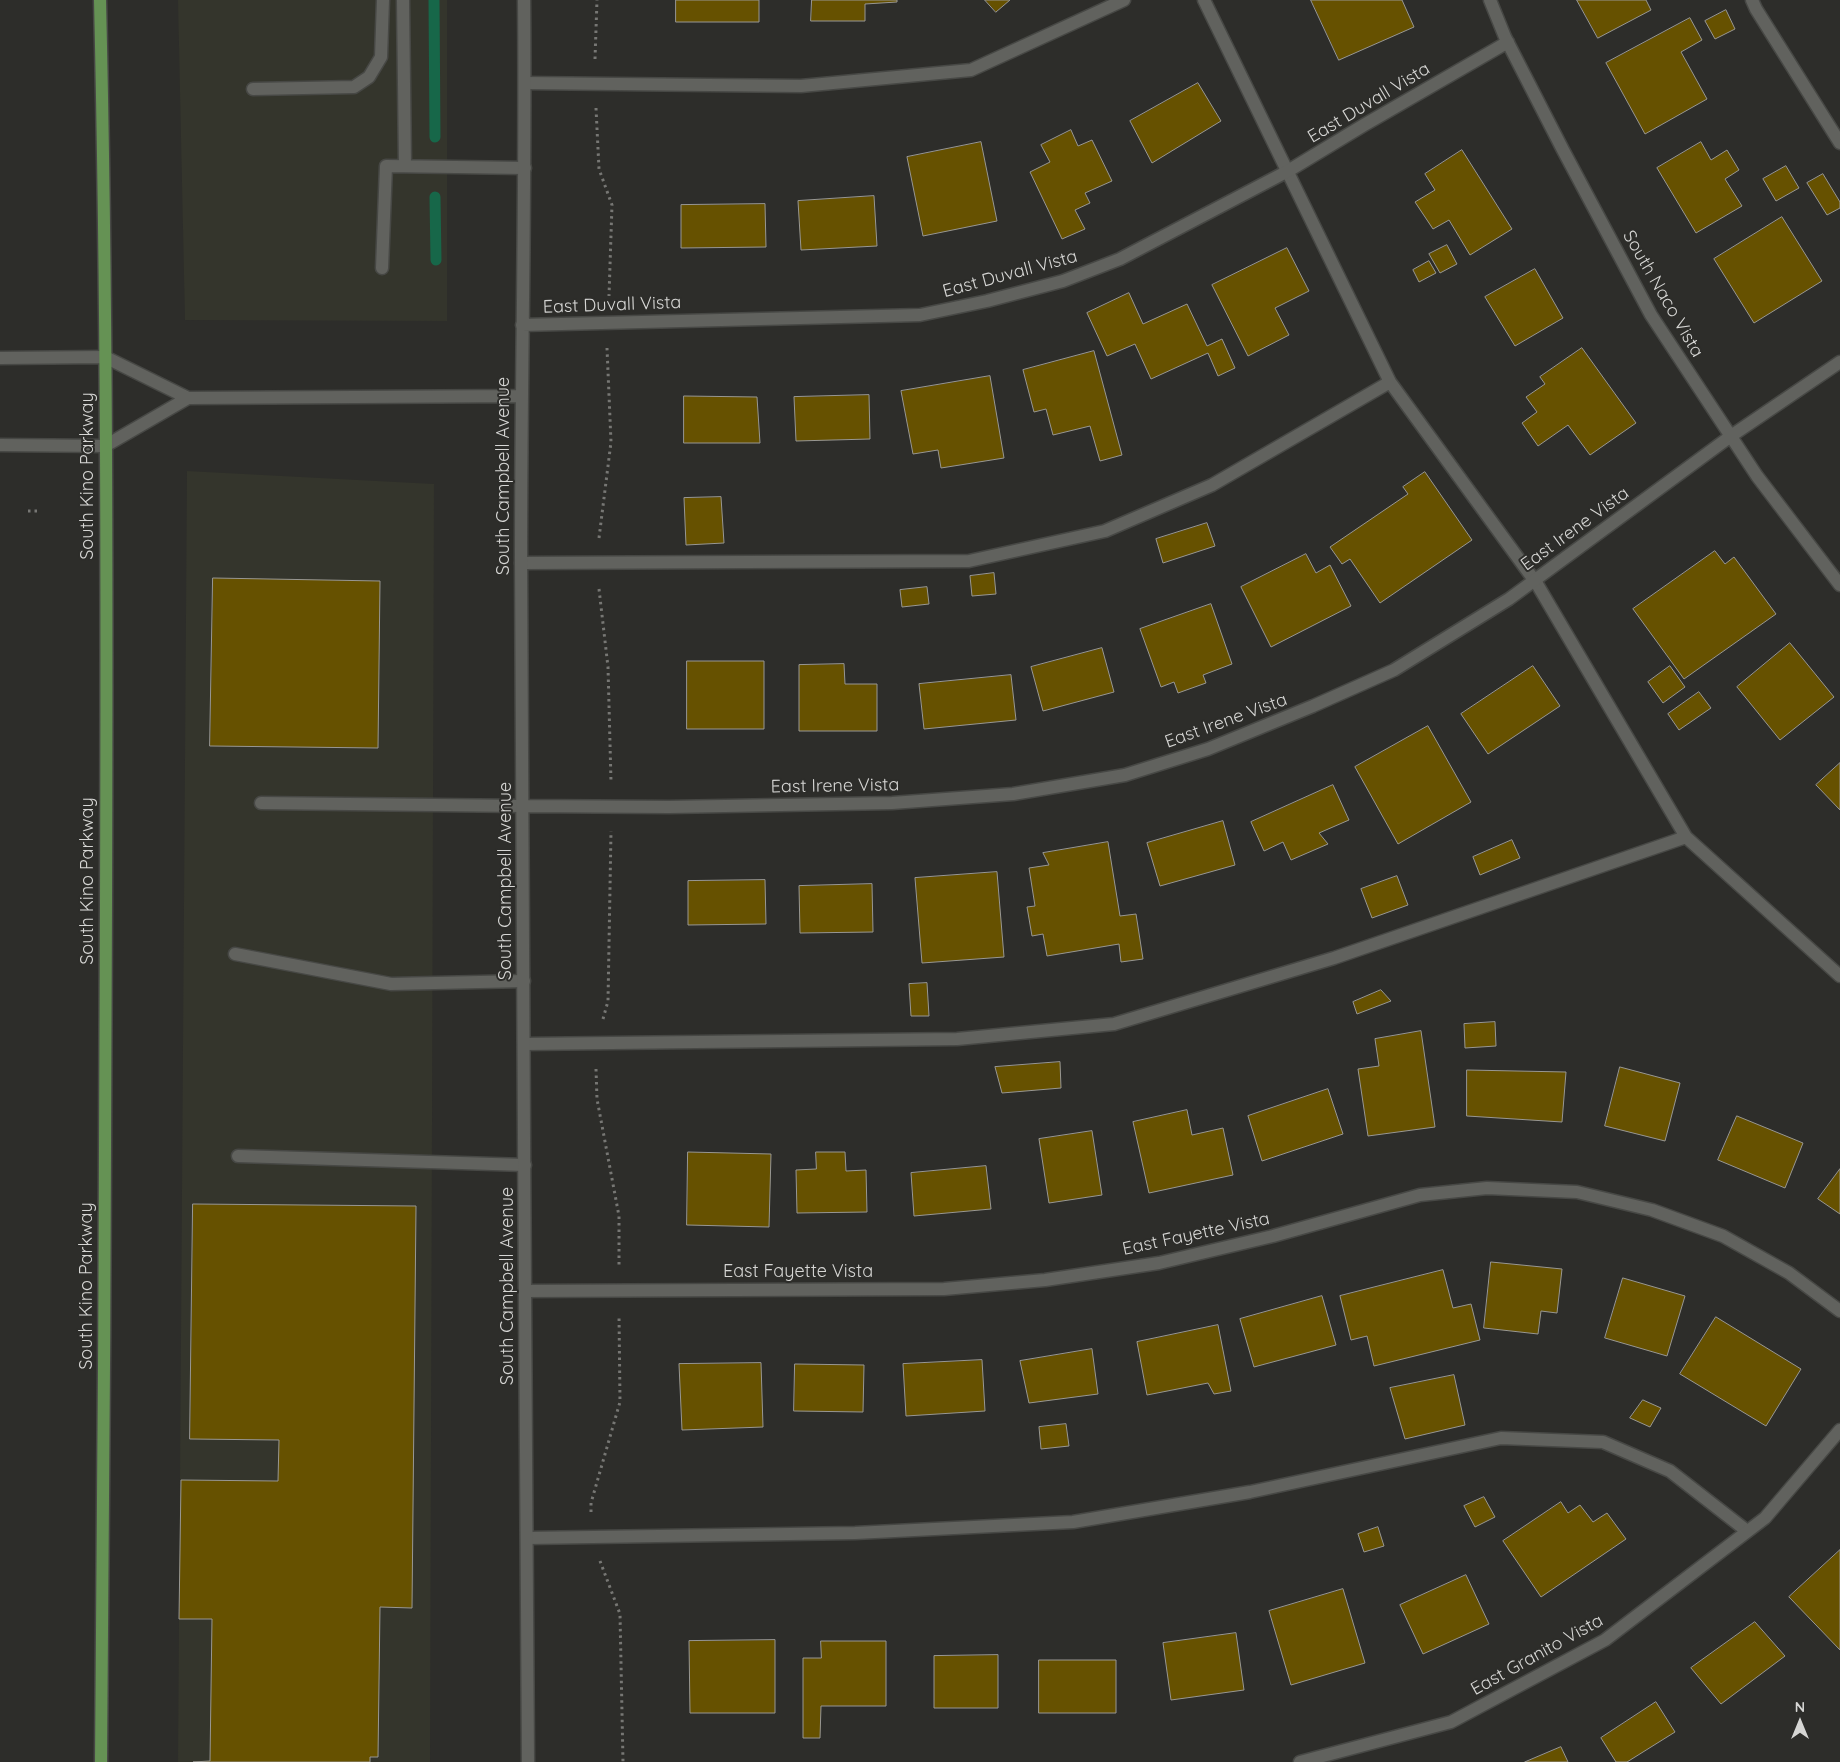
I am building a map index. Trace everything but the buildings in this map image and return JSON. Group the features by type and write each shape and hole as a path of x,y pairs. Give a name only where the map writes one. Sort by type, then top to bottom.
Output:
{"main road":[{"name":"South Kino Parkway","path":"100,0 104,177 107,565 104,1465 101,1762"}],"street":[{"path":"253,89 354,87 369,78 381,57 383,0"},
{"path":"403,0 404,166"},
{"name":"South Campbell Avenue","path":"524,0 525,168 521,396 521,563 528,1762"},
{"path":"525,83 801,86 971,70 1124,0"},
{"path":"1204,0 1390,382 1535,581 1686,837 1840,976"},
{"name":"South Naco Vista","path":"1490,0 1508,42 1563,150 1651,315 1757,476 1840,585"},
{"path":"1752,0 1840,143"},
{"name":"East Duvall Vista","path":"522,325 920,315 987,301 1063,281 1120,259 1288,171 1508,42"},
{"path":"382,268 386,166 525,168"},
{"path":"0,358 105,357 188,398 521,396"},
{"name":"East Irene Vista","path":"261,803 669,807 892,803 1013,794 1125,775 1208,749 1394,670 1509,599 1731,436 1840,362"},
{"path":"521,563 969,560 1105,531 1212,486 1390,382"},
{"path":"0,445 105,446 188,398"},
{"path":"524,1044 957,1039 1114,1024 1334,958 1686,837"},
{"path":"236,954 391,984 524,981"},
{"path":"238,1156 525,1165"},
{"name":"East Fayette Vista","path":"525,1291 944,1289 1045,1280 1159,1263 1273,1236 1420,1195 1487,1188 1577,1192 1652,1210 1723,1236 1789,1274 1840,1311"},
{"name":"East Granito Vista","path":"1300,1762 1451,1722 1605,1640 1764,1518 1840,1430"},
{"path":"527,1538 855,1533 1073,1522 1250,1492 1501,1438 1603,1442 1670,1471 1747,1531"}],"path":[{"path":"597,0 595,84 598,169 612,205 609,287"},
{"path":"28,510 39,511"}],"shaded area":[{"path":"178,0 447,0 447,321 185,320"},
{"path":"187,471 434,484 430,1762 178,1762"}],"waterway":[{"path":"434,0 435,137"},
{"path":"435,197 436,260"}]}
